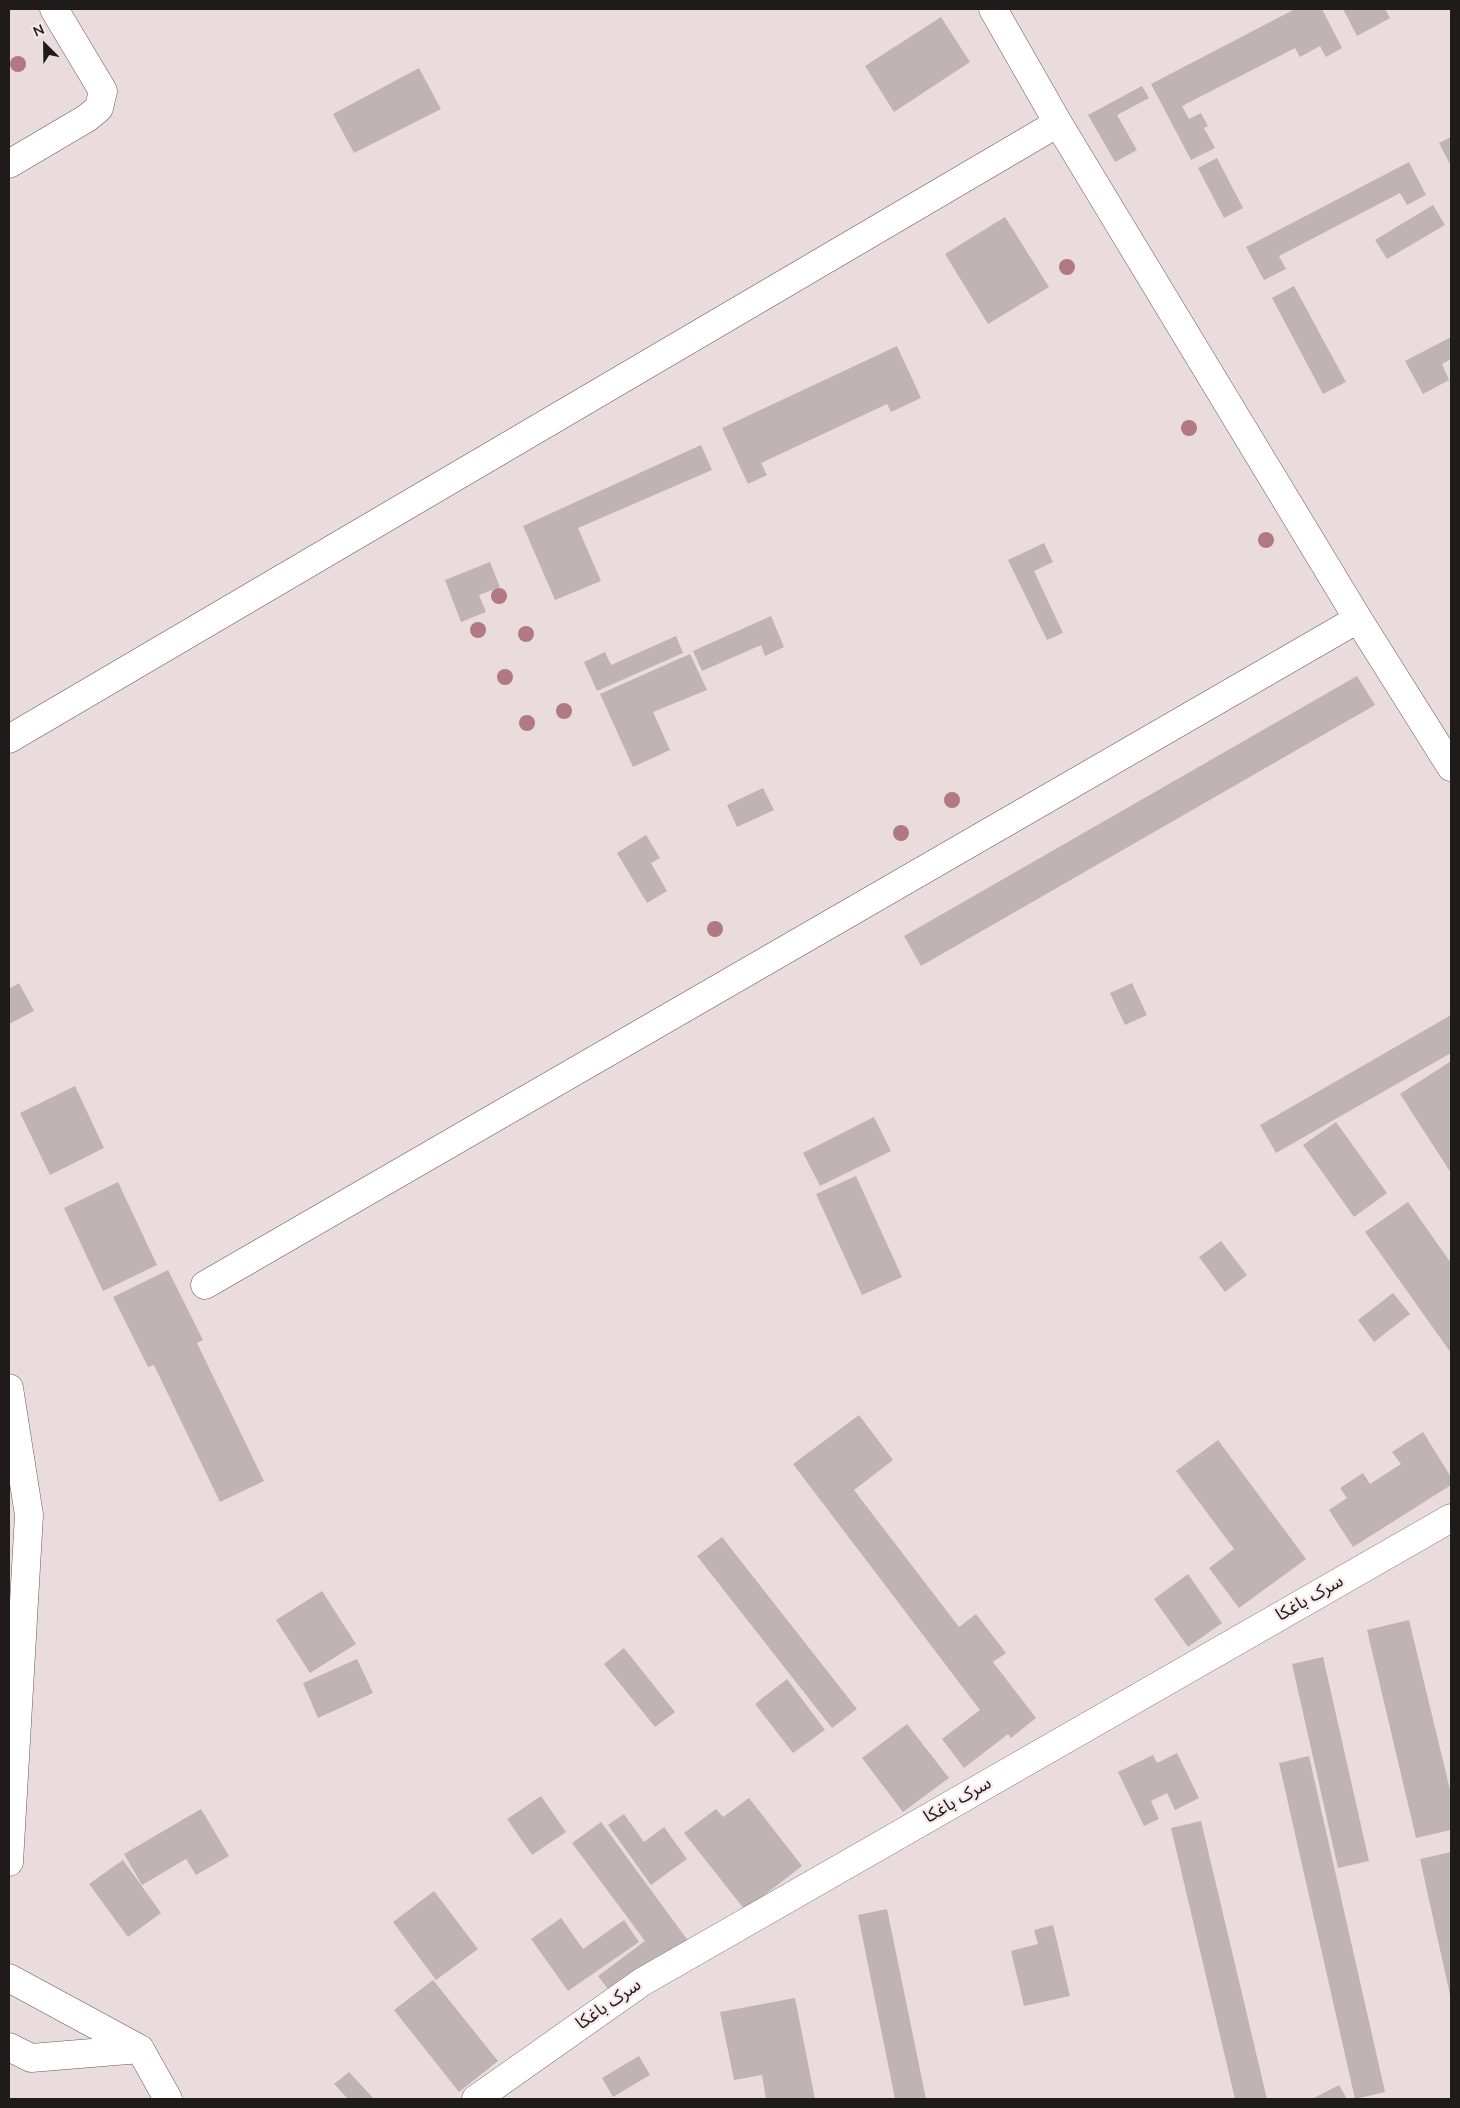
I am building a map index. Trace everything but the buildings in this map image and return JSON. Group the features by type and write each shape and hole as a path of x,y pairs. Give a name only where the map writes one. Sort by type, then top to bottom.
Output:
{"street":[{"path":"9,164 87,118 99,108 103,90 54,9"},
{"path":"1005,14 1058,123 1358,619 1451,767"},
{"path":"9,739 1058,123"},
{"path":"205,1285 1358,619"},
{"path":"9,1388 30,1515 9,1862"},
{"name":"سرک باغکا","path":"476,2099 642,1982 1451,1518"},
{"path":"9,1978 140,2049 168,2099"},
{"path":"9,2047 31,2058 140,2049"}]}
